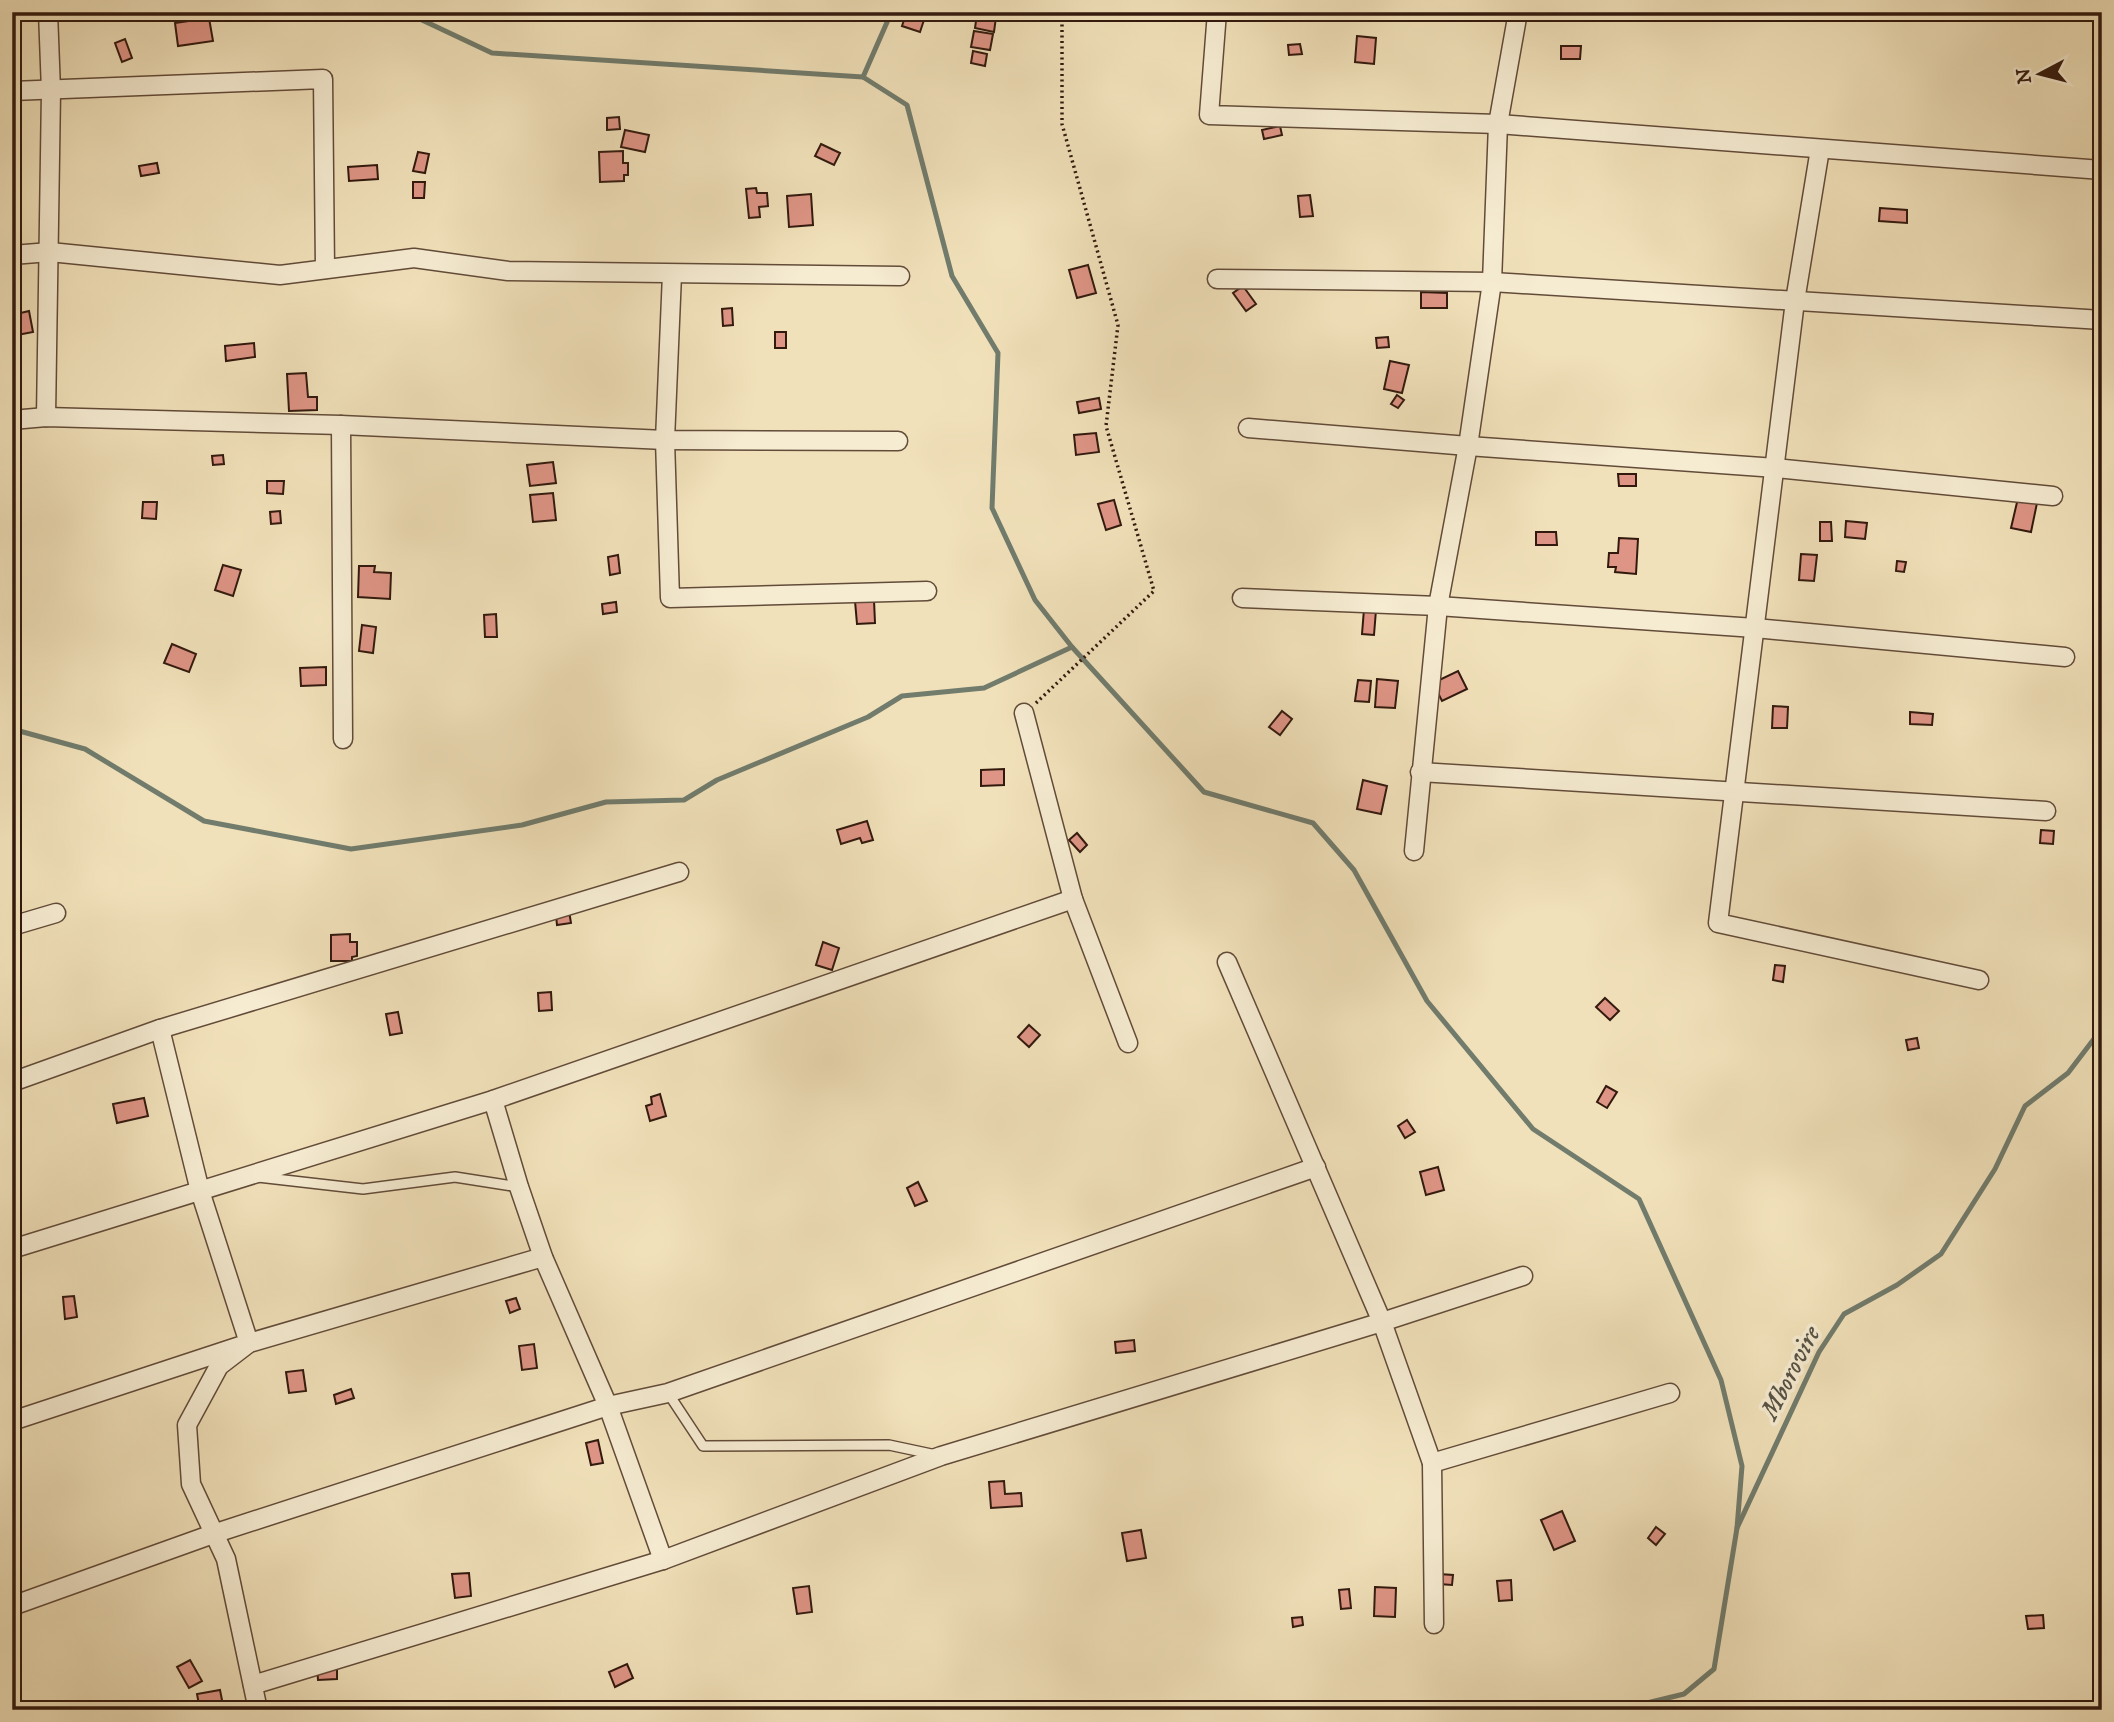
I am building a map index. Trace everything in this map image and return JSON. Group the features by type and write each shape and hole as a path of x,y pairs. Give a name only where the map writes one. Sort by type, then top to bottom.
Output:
{"street":[{"path":"46,417 51,91 48,12"},
{"path":"1217,12 1209,115 1499,124 2102,170"},
{"path":"1414,851 1438,606 1468,446 1492,282 1499,124 1518,12"},
{"path":"12,91 323,79 325,270"},
{"path":"1820,149 1795,301 1718,923 1979,980"},
{"path":"12,255 50,252 280,275 414,258 508,271 900,276"},
{"path":"672,274 665,440 670,598 927,591"},
{"path":"1217,279 1492,282 2102,320"},
{"path":"12,420 46,417 341,425 665,440 898,441"},
{"path":"341,425 343,739"},
{"path":"1248,428 1776,468 2053,496"},
{"path":"1242,598 1438,606 1755,628 2064,657"},
{"path":"1024,713 1073,899 1128,1043"},
{"path":"1420,772 2046,811"},
{"path":"12,1082 160,1029 679,872"},
{"path":"12,1249 493,1100 1073,899"},
{"path":"12,926 56,913"},
{"path":"1227,962 1382,1322 1432,1463 1434,1624"},
{"path":"160,1029 200,1191 249,1343"},
{"path":"493,1100 543,1257 608,1406 663,1560"},
{"path":"12,1606 213,1534 608,1406 668,1393 1316,1167"},
{"path":"12,1420 249,1343 543,1257"},
{"path":"253,1685 663,1560 941,1456 1382,1322 1523,1276"},
{"path":"249,1343 219,1366 187,1425 191,1484 226,1559 258,1710"},
{"path":"1432,1463 1670,1393"}],"lane":[{"path":"246,1176 363,1189 455,1177 519,1187"},
{"path":"668,1393 703,1446 889,1445 941,1456"}],"path":[{"path":"1024,713 1154,591 1106,426 1118,326 1062,124 1062,12"}],"building":[{"path":"906,14 924,20 920,32 902,26"},
{"path":"977,14 996,17 994,32 975,28"},
{"path":"209,18 213,41 178,46 175,23"},
{"path":"974,31 993,34 990,50 971,47"},
{"path":"1357,36 1376,38 1374,64 1355,62"},
{"path":"125,39 132,58 122,62 115,43"},
{"path":"1300,44 1302,54 1289,55 1288,45"},
{"path":"1561,46 1581,46 1580,59 1561,59"},
{"path":"973,51 987,54 985,66 971,63"},
{"path":"619,117 620,129 607,130 607,118"},
{"path":"1280,126 1282,135 1264,139 1262,130"},
{"path":"625,130 649,135 645,152 621,147"},
{"path":"821,144 840,153 834,165 815,156"},
{"path":"623,151 623,163 628,163 628,175 624,175 624,181 600,182 599,152"},
{"path":"418,152 429,154 425,173 413,171"},
{"path":"157,163 159,173 141,176 139,166"},
{"path":"377,165 378,179 349,181 348,167"},
{"path":"413,182 425,182 424,198 413,198"},
{"path":"756,188 757,193 767,193 768,206 759,207 760,217 749,218 746,189"},
{"path":"811,194 813,225 789,227 787,196"},
{"path":"1310,195 1313,216 1300,217 1298,196"},
{"path":"1880,208 1907,210 1907,223 1879,221"},
{"path":"1088,265 1096,293 1077,298 1069,270"},
{"path":"1243,286 1256,304 1246,311 1233,293"},
{"path":"1421,292 1447,293 1447,308 1421,308"},
{"path":"732,308 733,325 723,326 722,309"},
{"path":"29,311 33,332 12,336 12,315"},
{"path":"775,332 786,332 786,348 775,348"},
{"path":"1388,337 1389,347 1377,348 1376,338"},
{"path":"254,343 255,357 226,361 225,346"},
{"path":"1390,361 1409,365 1402,393 1384,389"},
{"path":"306,373 308,397 317,397 317,410 289,411 287,374"},
{"path":"1397,395 1404,400 1398,408 1391,404"},
{"path":"1099,398 1101,409 1079,413 1077,402"},
{"path":"1096,433 1099,452 1076,455 1074,435"},
{"path":"223,455 224,464 213,465 212,456"},
{"path":"553,462 556,483 530,486 527,465"},
{"path":"1618,474 1636,474 1636,486 1619,486"},
{"path":"267,481 284,481 283,494 267,493"},
{"path":"553,493 556,520 533,522 530,495"},
{"path":"2018,498 2037,503 2031,532 2011,528"},
{"path":"1114,500 1121,525 1106,530 1098,504"},
{"path":"143,502 157,502 156,519 142,518"},
{"path":"280,511 281,523 271,524 270,512"},
{"path":"1846,521 1867,523 1865,539 1845,537"},
{"path":"1820,522 1831,522 1832,541 1820,541"},
{"path":"1536,532 1556,532 1557,545 1536,545"},
{"path":"1619,538 1638,539 1636,574 1615,572 1616,567 1608,567 1609,553 1618,553"},
{"path":"1801,554 1817,555 1814,581 1799,580"},
{"path":"618,555 620,573 610,575 608,557"},
{"path":"1897,561 1906,562 1904,572 1896,571"},
{"path":"223,565 241,570 233,596 215,590"},
{"path":"359,566 375,566 374,572 391,573 390,599 358,597"},
{"path":"874,600 875,623 857,624 855,601"},
{"path":"616,602 617,612 603,614 602,604"},
{"path":"1364,609 1376,610 1374,635 1362,634"},
{"path":"496,614 497,637 485,637 484,615"},
{"path":"362,625 376,627 373,653 359,651"},
{"path":"172,644 196,654 189,672 164,663"},
{"path":"326,667 326,685 301,686 300,668"},
{"path":"1458,671 1467,689 1442,701 1433,683"},
{"path":"1377,679 1398,681 1395,708 1375,707"},
{"path":"1358,680 1371,681 1369,702 1355,701"},
{"path":"1773,706 1788,707 1787,728 1772,728"},
{"path":"1282,711 1292,719 1280,735 1269,727"},
{"path":"1910,712 1933,714 1932,725 1910,724"},
{"path":"1004,769 1004,785 981,786 981,770"},
{"path":"1363,780 1387,786 1381,814 1357,809"},
{"path":"867,821 873,840 862,843 860,838 841,844 837,830"},
{"path":"2041,830 2054,831 2053,844 2040,843"},
{"path":"1077,833 1087,845 1080,852 1069,840"},
{"path":"568,905 571,923 557,925 555,906"},
{"path":"350,934 350,942 357,942 357,956 352,957 352,961 331,961 331,935"},
{"path":"823,942 839,948 832,970 816,965"},
{"path":"1775,965 1785,966 1783,982 1773,980"},
{"path":"551,992 552,1010 539,1011 538,993"},
{"path":"1605,998 1619,1011 1610,1020 1596,1007"},
{"path":"398,1012 402,1033 390,1035 386,1014"},
{"path":"1029,1025 1040,1035 1029,1047 1018,1037"},
{"path":"1917,1038 1919,1048 1908,1050 1906,1040"},
{"path":"1606,1086 1617,1092 1607,1108 1597,1102"},
{"path":"660,1094 666,1116 650,1121 646,1106 652,1104 651,1097"},
{"path":"144,1098 148,1116 117,1123 113,1104"},
{"path":"1407,1120 1415,1132 1405,1138 1398,1126"},
{"path":"1438,1167 1444,1190 1426,1195 1420,1172"},
{"path":"918,1182 927,1201 915,1206 907,1188"},
{"path":"74,1296 77,1317 65,1319 63,1297"},
{"path":"516,1298 520,1309 510,1313 506,1301"},
{"path":"1134,1340 1135,1351 1116,1353 1115,1342"},
{"path":"534,1344 537,1368 522,1370 519,1346"},
{"path":"303,1370 306,1391 289,1393 286,1372"},
{"path":"351,1389 354,1398 336,1404 334,1395"},
{"path":"598,1440 603,1463 591,1465 586,1443"},
{"path":"1004,1481 1005,1494 1021,1493 1022,1506 991,1508 989,1482"},
{"path":"1562,1511 1575,1541 1554,1550 1541,1520"},
{"path":"1656,1527 1665,1534 1656,1545 1648,1538"},
{"path":"1141,1530 1146,1558 1127,1561 1122,1533"},
{"path":"469,1573 471,1596 455,1598 452,1574"},
{"path":"1439,1574 1453,1575 1452,1585 1439,1584"},
{"path":"1511,1580 1512,1600 1499,1601 1497,1581"},
{"path":"809,1586 812,1612 797,1614 793,1588"},
{"path":"1375,1587 1396,1588 1395,1617 1374,1616"},
{"path":"1349,1589 1351,1608 1341,1609 1339,1590"},
{"path":"2043,1615 2044,1628 2028,1629 2026,1616"},
{"path":"1302,1617 1303,1625 1293,1627 1292,1618"},
{"path":"190,1660 202,1681 189,1688 177,1667"},
{"path":"627,1664 633,1678 615,1687 609,1672"},
{"path":"337,1665 337,1679 318,1680 317,1666"},
{"path":"220,1690 224,1710 200,1710 197,1694"}],"waterway":[{"path":"405,12 492,53 863,77 907,105 952,276 998,353 992,508 1035,600 1072,647 1204,792 1313,823 1354,870 1427,1001 1533,1129 1639,1199 1721,1380 1742,1466 1737,1528"},
{"path":"863,77 888,20 895,12"},
{"path":"12,729 85,749 204,821 351,849 522,825 606,802 684,800 717,780 868,717 902,696 984,688 1072,647"},
{"name":"Mborovire","path":"1618,1710 1684,1694 1714,1669 1737,1528 1819,1352 1844,1314 1897,1285 1941,1254 1995,1169 2025,1106 2068,1073 2100,1031 2102,1005"},
{"path":"1465,1710 1472,1710"},
{"name":"Mborovire","path":"1498,1710 1518,1710"}]}
